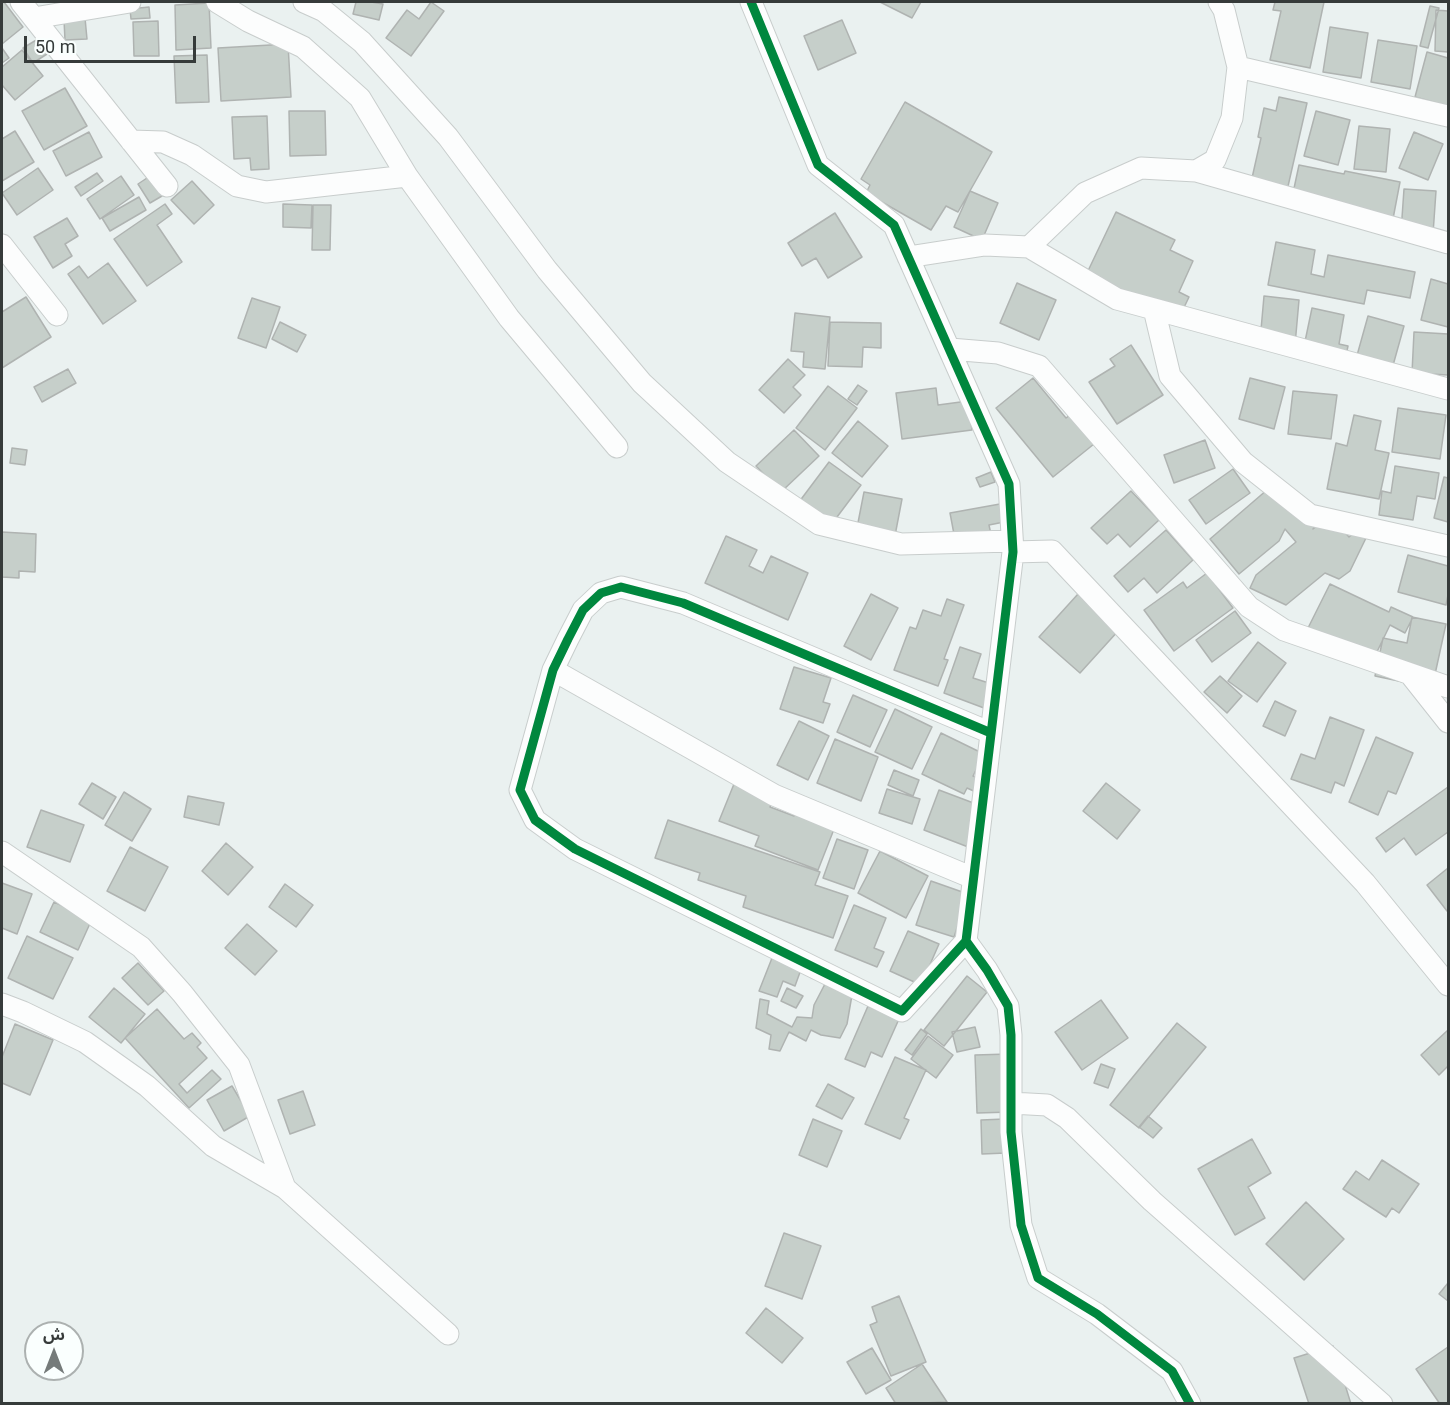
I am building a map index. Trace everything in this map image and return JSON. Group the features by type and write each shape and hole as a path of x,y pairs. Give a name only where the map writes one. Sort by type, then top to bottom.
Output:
{"street":[{"path":"28,10 130,2"},
{"path":"217,2 248,21 303,47 360,98 408,176 509,318 617,447"},
{"path":"304,2 324,12 362,42 448,137 547,270 642,383 726,462 819,524 901,544 1013,547 1052,551 1365,883 1449,985"},
{"path":"751,2 818,165 894,225 1009,484 1013,547 974,878 966,941 902,1011 575,849 535,820 520,790 553,670 583,610 601,593 621,587 683,603 991,733"},
{"path":"1196,171 1215,160 1232,118 1238,67 1224,10 1219,2"},
{"path":"28,10 167,186"},
{"path":"1238,67 1449,116"},
{"path":"131,141 163,142 192,155 237,186 266,192 408,176"},
{"path":"1029,247 1085,193 1141,168 1196,171 1449,243"},
{"path":"908,257 985,245 1029,247 1117,299 1449,389"},
{"path":"6,259 57,315"},
{"path":"1154,309 1170,376 1243,462 1310,515 1449,546"},
{"path":"950,349 998,353 1038,366 1249,607 1284,630 1449,687"},
{"path":"553,670 774,795 974,878"},
{"path":"1409,674 1449,722"},
{"path":"2,852 141,947 182,993 239,1065 285,1188"},
{"path":"966,941 987,970 1008,1006 1011,1035 1011,1132 1021,1225 1038,1278 1097,1314 1172,1371 1190,1404"},
{"path":"2,1004 85,1042 147,1086 213,1146 285,1188 448,1334"},
{"path":"1011,1103 1047,1105 1067,1118 1152,1201 1382,1404"}],"building":[{"path":"4,2 23,27 2,44 2,3"},
{"path":"356,2 383,4 379,20 353,14"},
{"path":"431,2 444,11 411,56 386,38 407,10 419,19"},
{"path":"880,2 921,2 912,18"},
{"path":"1275,2 1324,2 1310,68 1270,60 1281,11 1273,10"},
{"path":"209,3 211,48 176,50 175,5"},
{"path":"1430,6 1439,8 1428,48 1420,46"},
{"path":"149,7 150,18 131,19 130,9"},
{"path":"1436,10 1448,11 1448,52 1435,51"},
{"path":"85,18 87,39 65,40 64,20"},
{"path":"842,20 856,53 818,70 804,36"},
{"path":"158,21 159,56 134,56 133,22"},
{"path":"1330,27 1368,33 1361,78 1323,72"},
{"path":"38,39 47,54 33,63 23,48"},
{"path":"1378,40 1417,46 1410,89 1371,82"},
{"path":"288,44 291,97 221,101 218,48"},
{"path":"2,48 9,58 2,63"},
{"path":"22,50 43,76 15,100 2,85 2,67"},
{"path":"1427,52 1448,58 1448,106 1415,97"},
{"path":"207,55 209,102 176,103 174,56"},
{"path":"65,88 87,126 44,150 22,111"},
{"path":"1279,97 1307,103 1286,195 1250,187 1261,138 1258,137 1264,108 1276,111"},
{"path":"905,102 992,152 958,212 946,206 931,230 866,193 870,185 861,179"},
{"path":"289,111 325,111 326,155 290,156"},
{"path":"1316,111 1350,120 1338,165 1304,156"},
{"path":"267,116 269,169 251,170 250,158 234,159 232,117"},
{"path":"1359,126 1390,129 1386,172 1354,169"},
{"path":"15,131 34,162 2,181 2,139"},
{"path":"89,132 102,157 66,176 53,151"},
{"path":"1414,132 1443,144 1428,180 1399,168"},
{"path":"1299,165 1400,182 1392,224 1290,207"},
{"path":"38,168 53,190 17,215 2,193"},
{"path":"97,173 103,181 81,196 75,187"},
{"path":"121,176 134,195 100,219 87,199"},
{"path":"150,176 162,196 150,203 138,184"},
{"path":"192,181 214,205 194,224 171,200"},
{"path":"1404,189 1436,191 1433,234 1401,232"},
{"path":"970,191 998,203 982,240 954,227"},
{"path":"139,197 146,210 110,231 102,218"},
{"path":"165,204 172,214 157,225 182,262 147,286 114,239"},
{"path":"283,204 312,205 311,228 283,227"},
{"path":"313,205 331,205 330,250 312,250"},
{"path":"1116,212 1175,240 1170,250 1193,261 1179,292 1189,297 1179,318 1087,273"},
{"path":"835,213 862,257 828,278 816,258 802,266 788,243"},
{"path":"67,218 78,236 65,244 72,256 53,268 34,237"},
{"path":"1276,242 1315,250 1311,274 1324,277 1328,255 1415,272 1410,298 1367,290 1364,304 1268,285"},
{"path":"108,263 136,301 103,324 68,274 79,266 88,278"},
{"path":"1431,279 1448,284 1448,327 1421,320"},
{"path":"1017,283 1056,300 1039,340 1000,323"},
{"path":"1264,296 1299,300 1295,345 1260,341"},
{"path":"26,297 51,337 2,368 2,312"},
{"path":"252,298 280,307 266,348 238,338"},
{"path":"1312,308 1344,315 1339,344 1348,346 1345,360 1303,351"},
{"path":"795,313 830,317 825,369 803,367 804,352 791,351"},
{"path":"1368,316 1404,326 1392,369 1356,359"},
{"path":"280,322 306,335 297,352 272,339"},
{"path":"830,322 881,323 881,348 863,347 862,367 828,366"},
{"path":"1414,332 1448,334 1448,375 1412,373"},
{"path":"1131,345 1163,395 1117,424 1089,382 1115,366 1110,359"},
{"path":"788,359 805,375 793,387 801,395 784,413 759,390"},
{"path":"68,369 76,383 42,402 34,387"},
{"path":"1033,378 1066,418 1070,415 1094,444 1053,477 996,408"},
{"path":"1250,378 1285,387 1274,429 1239,419"},
{"path":"858,385 867,391 857,405 848,399"},
{"path":"828,386 857,408 825,450 796,428"},
{"path":"936,388 938,405 968,401 972,430 902,439 896,393"},
{"path":"1293,391 1337,395 1331,439 1288,434"},
{"path":"1398,408 1446,415 1440,459 1392,452"},
{"path":"1354,415 1381,421 1375,450 1389,453 1379,499 1327,489 1336,443 1347,446"},
{"path":"858,421 888,446 862,477 832,453"},
{"path":"794,430 819,456 781,492 756,466"},
{"path":"1205,440 1215,468 1174,483 1164,455"},
{"path":"12,448 27,450 25,465 10,463"},
{"path":"829,462 861,485 831,525 799,502"},
{"path":"1395,466 1439,473 1435,499 1417,496 1413,520 1379,515 1382,491 1391,493"},
{"path":"1233,469 1250,493 1206,524 1189,500"},
{"path":"991,472 995,482 980,487 976,478"},
{"path":"1444,477 1448,478 1448,522 1434,518"},
{"path":"1275,483 1320,515 1313,529 1327,518 1335,521 1349,537 1359,529 1366,538 1350,571 1339,579 1325,573 1286,605 1250,588 1256,575 1296,542 1285,529 1279,541 1239,574 1210,539"},
{"path":"1131,491 1159,520 1130,547 1118,534 1107,544 1091,528"},
{"path":"864,492 902,499 893,546 855,538"},
{"path":"1011,502 1014,520 989,525 993,544 957,550 950,513"},
{"path":"1166,530 1193,560 1157,593 1144,578 1128,592 1114,576"},
{"path":"2,532 36,534 35,572 19,571 19,578 2,577"},
{"path":"726,536 757,550 749,566 763,573 771,556 808,573 788,620 705,583"},
{"path":"1408,555 1448,566 1446,605 1398,592"},
{"path":"1207,573 1233,608 1174,651 1144,610 1183,582 1187,588"},
{"path":"1330,584 1389,612 1391,607 1413,617 1405,633 1390,625 1373,660 1308,628"},
{"path":"871,594 898,608 871,660 844,646"},
{"path":"1078,594 1119,630 1080,673 1039,637"},
{"path":"947,599 964,605 944,659 948,660 938,686 894,670 910,627 916,629 923,610 941,616"},
{"path":"1235,611 1251,633 1212,662 1196,640"},
{"path":"1412,617 1446,624 1432,688 1375,676 1383,638 1407,643"},
{"path":"1258,642 1286,663 1257,702 1228,681"},
{"path":"960,647 981,654 973,678 992,684 984,708 944,693"},
{"path":"794,667 831,678 823,702 830,704 823,723 780,709"},
{"path":"1220,676 1242,696 1227,713 1204,692"},
{"path":"853,695 887,710 870,747 837,732"},
{"path":"1275,701 1296,711 1285,736 1263,726"},
{"path":"895,709 932,727 912,769 875,752"},
{"path":"1330,717 1364,730 1344,786 1335,782 1331,793 1291,779 1301,754 1315,759"},
{"path":"799,721 829,736 808,780 777,765"},
{"path":"941,733 984,754 973,776 984,781 978,793 967,788 964,794 922,774"},
{"path":"1376,737 1413,753 1396,794 1388,791 1378,815 1349,802"},
{"path":"835,739 878,757 861,801 817,783"},
{"path":"894,770 919,780 913,796 888,785"},
{"path":"92,783 116,797 103,819 79,804"},
{"path":"1106,783 1140,810 1117,839 1083,811"},
{"path":"734,784 773,799 770,807 794,816 799,804 838,819 818,870 755,846 759,836 719,821"},
{"path":"1448,787 1448,832 1416,855 1404,838 1386,852 1376,838"},
{"path":"887,789 920,799 912,824 879,813"},
{"path":"939,790 992,810 976,850 924,830"},
{"path":"124,792 151,809 132,841 105,825"},
{"path":"188,796 224,803 219,825 184,817"},
{"path":"41,810 84,825 70,862 27,847"},
{"path":"668,820 820,872 815,885 848,896 833,938 743,907 746,896 698,880 700,873 655,858"},
{"path":"837,839 868,850 854,889 823,878"},
{"path":"226,843 253,867 228,895 202,871"},
{"path":"130,847 168,867 145,911 107,891"},
{"path":"880,851 928,876 906,918 858,893"},
{"path":"1448,868 1448,910 1447,911 1427,885"},
{"path":"931,881 968,894 954,937 916,925"},
{"path":"2,883 32,894 17,934 2,928"},
{"path":"285,884 313,905 296,927 269,907"},
{"path":"54,902 92,919 78,950 40,932"},
{"path":"854,905 886,918 874,948 884,952 877,967 835,950"},
{"path":"247,924 277,951 255,975 225,948"},
{"path":"908,931 939,944 921,985 890,971"},
{"path":"27,936 73,958 53,999 8,978"},
{"path":"774,953 803,964 795,986 783,981 777,997 759,991"},
{"path":"138,963 164,991 148,1005 122,978"},
{"path":"967,976 987,992 944,1046 924,1030"},
{"path":"826,982 852,995 847,1024 840,1038 821,1035 811,1030 806,1041 789,1032 780,1051 769,1049 771,1035 756,1028 760,999 769,1001 767,1014 792,1027 797,1017 812,1018 814,1005"},
{"path":"114,988 145,1014 121,1043 89,1017"},
{"path":"787,988 803,996 796,1008 781,1001"},
{"path":"1101,1000 1128,1038 1082,1070 1055,1032"},
{"path":"868,1006 899,1019 882,1057 871,1052 865,1067 845,1059"},
{"path":"157,1009 184,1039 192,1033 201,1043 197,1047 207,1058 179,1084 187,1093 212,1070 221,1079 189,1108 125,1038"},
{"path":"1177,1023 1206,1047 1139,1128 1110,1105"},
{"path":"15,1024 53,1040 30,1095 2,1083 2,1057"},
{"path":"975,1027 980,1047 957,1052 952,1032"},
{"path":"921,1029 927,1034 912,1055 905,1050"},
{"path":"1448,1030 1448,1066 1439,1075 1421,1055"},
{"path":"928,1036 953,1055 936,1078 911,1059"},
{"path":"1009,1054 1011,1112 977,1113 975,1055"},
{"path":"895,1057 926,1070 904,1118 909,1120 900,1139 865,1124"},
{"path":"1101,1064 1115,1069 1108,1088 1094,1083"},
{"path":"828,1084 854,1098 842,1119 816,1106"},
{"path":"232,1086 250,1116 224,1131 207,1100"},
{"path":"303,1091 315,1125 290,1134 278,1100"},
{"path":"1148,1116 1162,1128 1153,1138 1139,1127"},
{"path":"813,1119 842,1131 827,1167 799,1155"},
{"path":"1005,1119 1006,1153 982,1154 981,1120"},
{"path":"1252,1139 1271,1173 1248,1187 1265,1218 1235,1235 1198,1169"},
{"path":"1382,1160 1419,1184 1399,1213 1392,1208 1386,1217 1343,1189 1356,1171 1369,1180"},
{"path":"1306,1202 1344,1239 1304,1280 1266,1244"},
{"path":"784,1233 821,1246 802,1299 765,1286"},
{"path":"1448,1283 1448,1301 1439,1294"},
{"path":"899,1296 926,1362 891,1376 870,1325 877,1322 872,1307"},
{"path":"766,1308 803,1338 782,1363 746,1333"},
{"path":"1333,1346 1351,1404 1309,1404 1294,1358"},
{"path":"1448,1347 1448,1404 1440,1404 1416,1369"},
{"path":"872,1348 891,1380 866,1394 847,1362"},
{"path":"922,1364 947,1402 896,1404 886,1388"}],"cycle path":[{"path":"751,2 818,165 894,225 1009,484 1013,552 966,941 987,970 1008,1006 1011,1035 1011,1132 1021,1225 1038,1278 1097,1314 1172,1371 1190,1404"},
{"path":"966,941 902,1011 575,849 535,820 520,790 553,670 568,639 583,610 601,593 621,587 683,603 991,733"}]}
